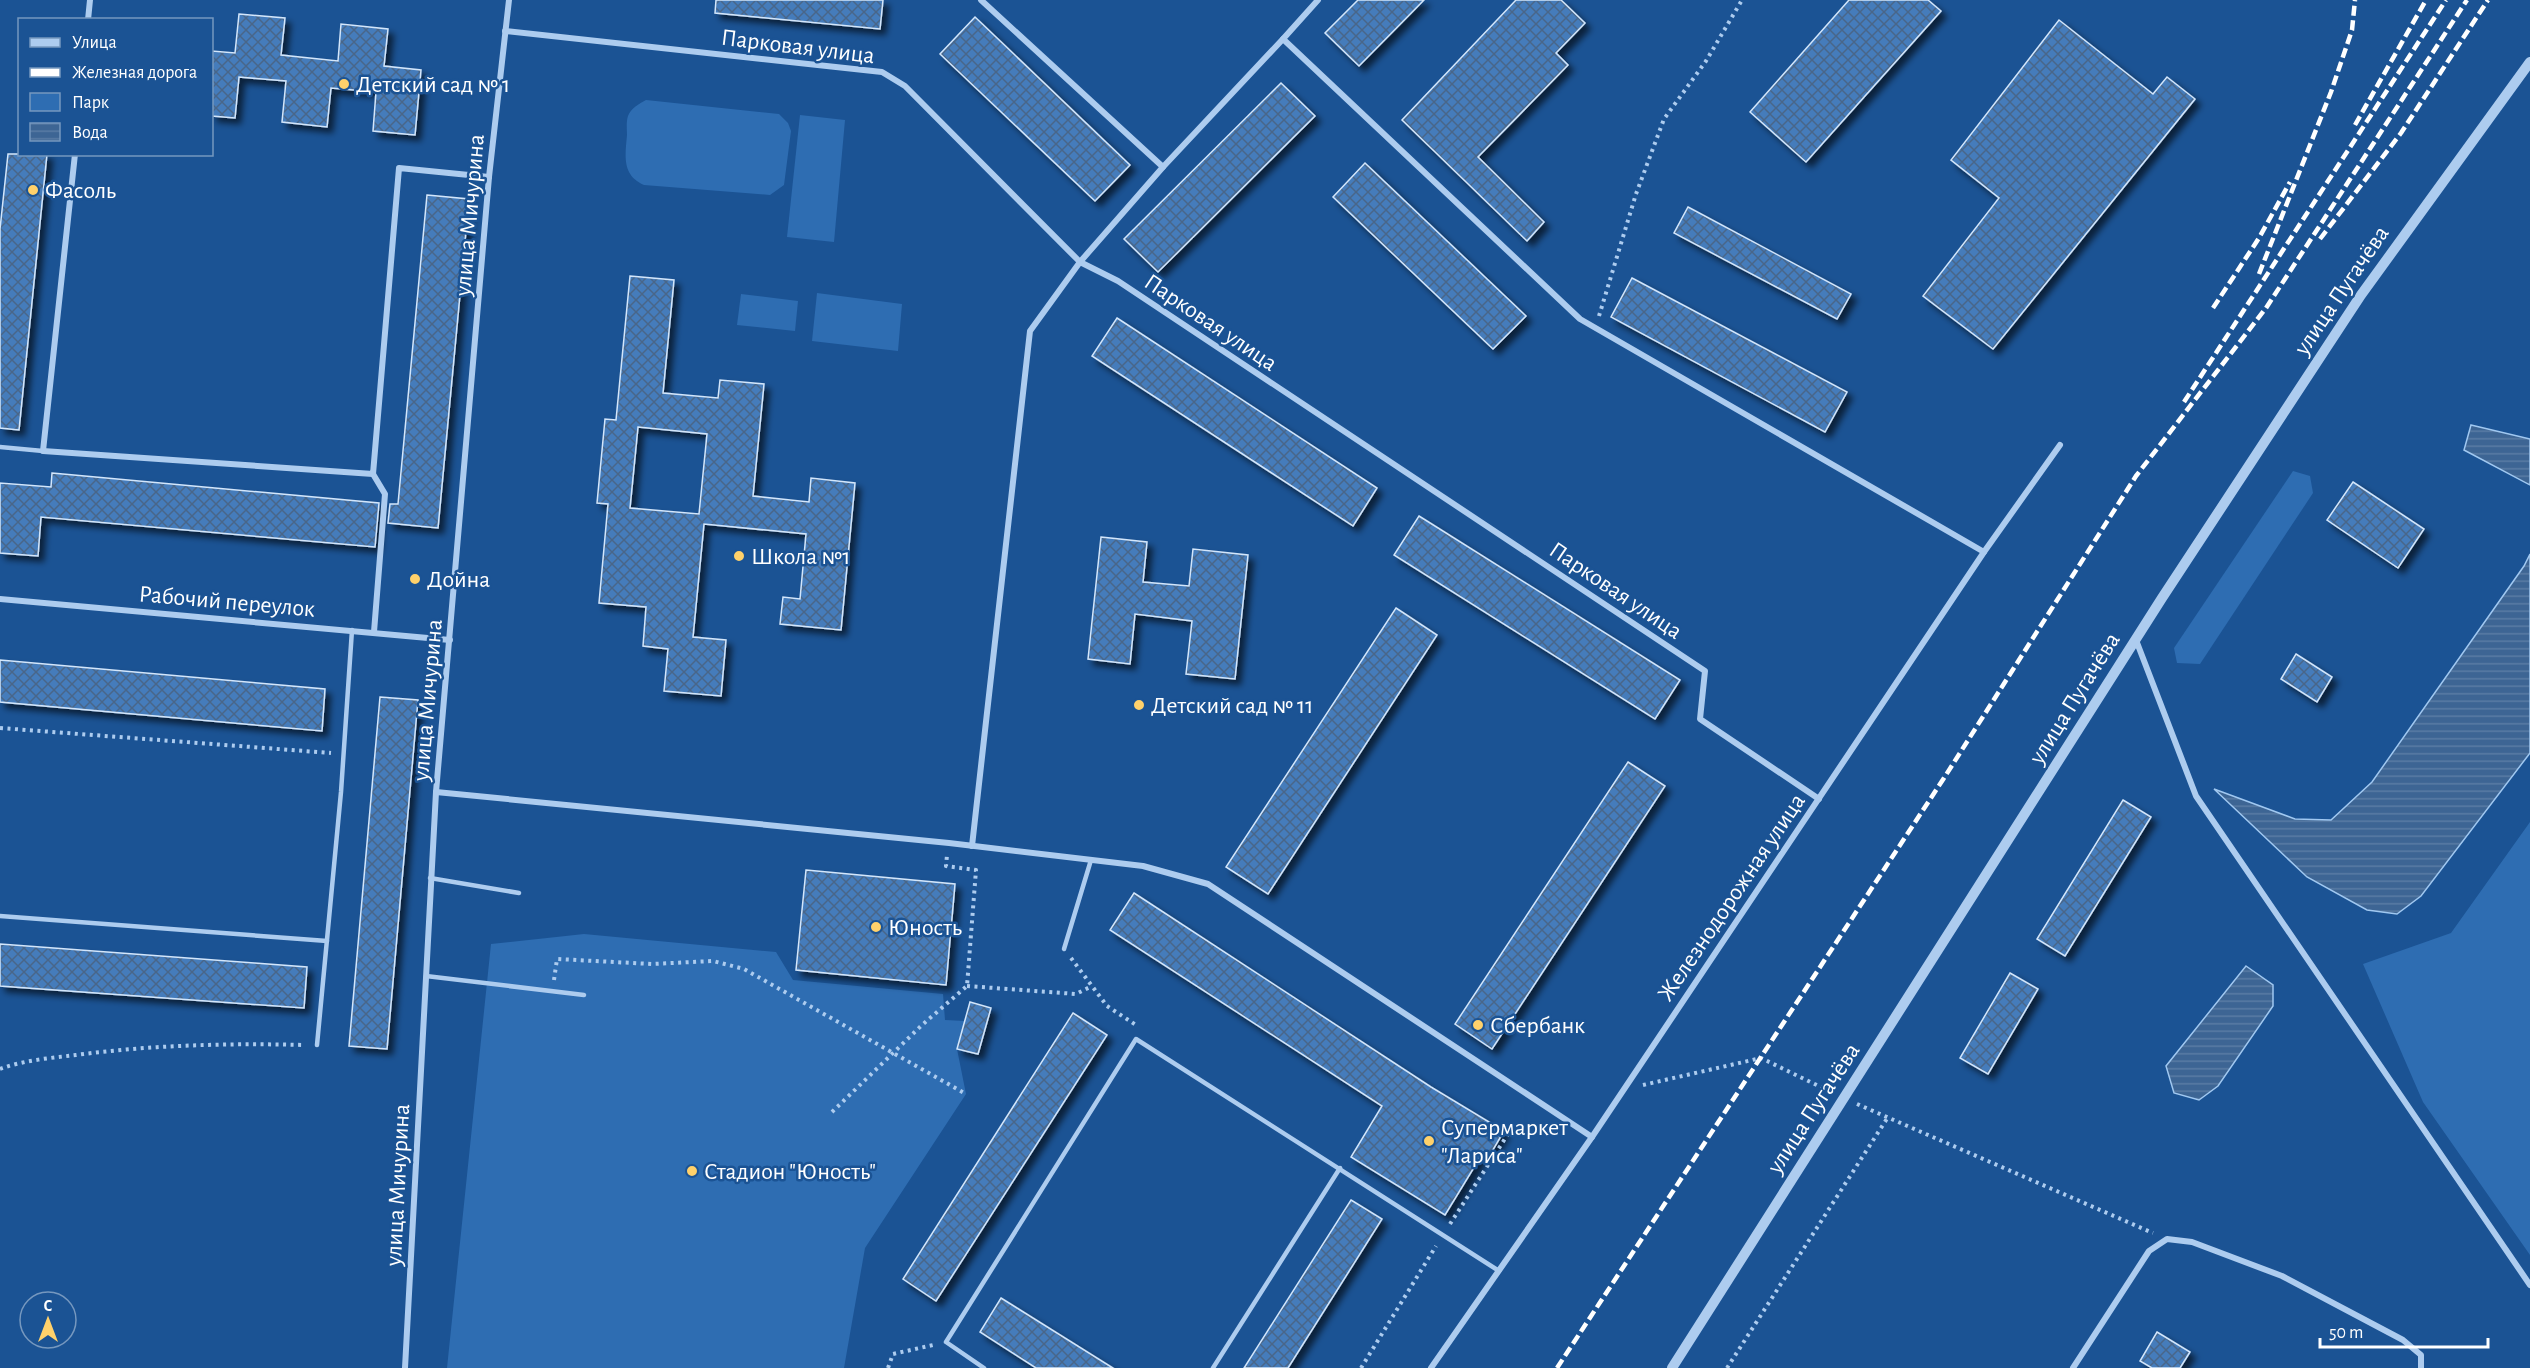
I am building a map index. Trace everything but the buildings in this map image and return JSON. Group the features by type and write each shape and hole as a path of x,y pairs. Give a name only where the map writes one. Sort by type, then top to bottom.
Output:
{"street":[{"path":"88,18 90,0"},
{"name":"улица Мичурина","path":"405,1368 436,792 489,177 509,0"},
{"path":"981,0 1163,167"},
{"path":"972,846 1030,331 1080,262 1163,167 1318,0"},
{"name":"Парковая улица","path":"505,31 882,72 905,86 1080,262 1118,281 1705,671 1700,719 1819,799"},
{"path":"1283,39 1580,319 1984,552"},
{"name":"улица Пугачёва","path":"1672,1368 2136,640 2361,295 2530,62"},
{"path":"75,156 43,451 373,474"},
{"path":"374,632 385,494 373,474 399,168 489,177"},
{"name":"Железнодорожная улица","path":"1431,1368 1592,1137 1984,552 2060,445"},
{"name":"Рабочий переулок","path":"0,598 450,640"},
{"path":"2136,640 2196,796 2530,1285"},
{"path":"436,792 949,843 1143,866 1208,884 1592,1137"},
{"path":"2073,1368 2149,1251 2167,1239 2192,1242 2282,1276 2403,1340 2421,1355 2421,1368"}],"lane":[{"path":"0,447 43,451"},
{"path":"317,1045 344,754 352,630"},
{"path":"1064,949 1091,860"},
{"path":"430,878 519,893"},
{"path":"0,916 327,941"},
{"path":"425,976 584,995"},
{"path":"984,1368 946,1342 1136,1039 1498,1271"},
{"path":"1213,1368 1340,1168"}],"path":[{"path":"1595,328 1636,194 1664,119 1706,61 1742,0"},
{"path":"0,728 344,754"},
{"path":"832,1112 967,986 976,870 946,866 949,843"},
{"path":"552,991 557,959 652,964 713,961 744,969 966,1094"},
{"path":"967,986 1076,994 1092,986"},
{"path":"0,1069 16,1063 115,1050 229,1043 317,1045"},
{"path":"1624,1090 1761,1058 1845,1098 2167,1239"},
{"path":"1726,1368 1888,1117"},
{"path":"1361,1368 1443,1234 1508,1134"},
{"path":"888,1368 893,1354 946,1342"}],"green space":[{"path":"646,100 779,114 788,123 791,131 784,185 770,195 644,185 637,181 628,171 626,164 627,121 631,111"},
{"path":"800,115 845,120 834,242 787,237"},
{"path":"817,293 902,304 898,351 812,341"},
{"path":"741,294 798,301 795,331 737,325"},
{"path":"2293,471 2310,476 2313,493 2200,664 2177,663 2174,648"},
{"path":"2530,822 2530,1255 2423,1102 2363,964 2451,933"},
{"name":"Стадион \"Юность\"","path":"584,934 776,952 793,980 943,994 945,1020 965,1021 957,1049 966,1094 865,1248 844,1368 447,1368 491,944"}],"water":[{"path":"2471,425 2530,439 2530,485 2464,450"},
{"path":"2530,554 2530,753 2421,896 2397,914 2367,910 2307,877 2214,789 2295,819 2331,820 2372,782 2524,566"},
{"path":"2246,966 2273,985 2273,1006 2218,1086 2199,1100 2174,1093 2166,1066"}],"railway":[{"path":"2259,274 2331,92 2352,30 2355,0"},
{"path":"2355,125 2426,0"},
{"path":"2184,402 2446,0"},
{"path":"1557,1368 1944,778 2136,476 2266,308 2467,0"},
{"path":"2320,239 2401,133 2488,0"},
{"path":"2213,308 2259,238 2290,182"}],"place":[{"name":"Детский сад № 1","path":"344,84"},
{"name":"Фасоль","path":"33,190"},
{"name":"Школа №1","path":"739,556"},
{"name":"Дойна","path":"415,579"},
{"name":"Детский сад № 11","path":"1139,705"},
{"name":"Юность","path":"876,927"},
{"name":"Сбербанк","path":"1478,1025"},
{"name":"Супермаркет \"Лариса\"","path":"1429,1141"},
{"name":"Стадион \"Юность\"","path":"692,1171"}]}
